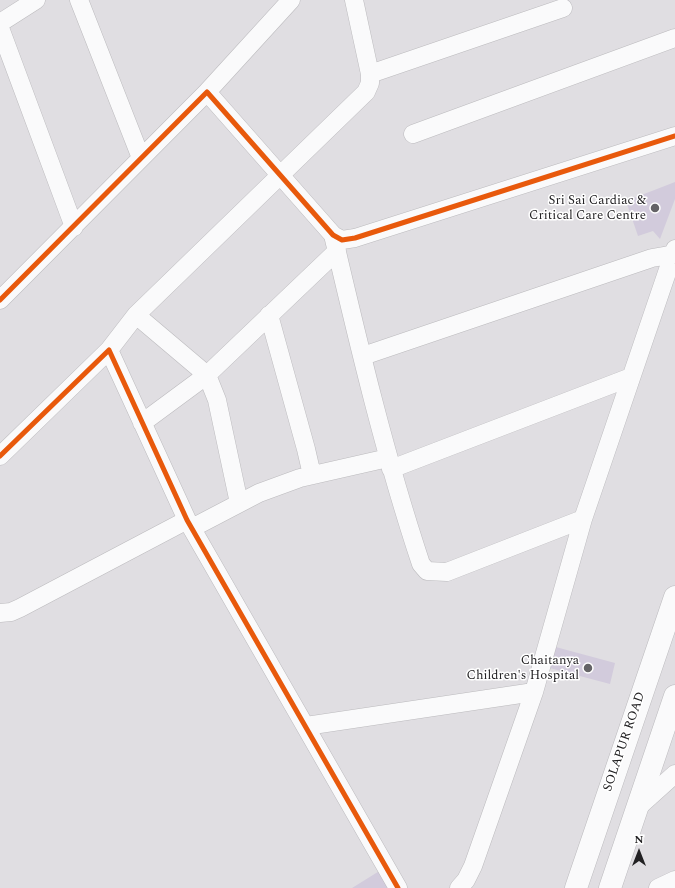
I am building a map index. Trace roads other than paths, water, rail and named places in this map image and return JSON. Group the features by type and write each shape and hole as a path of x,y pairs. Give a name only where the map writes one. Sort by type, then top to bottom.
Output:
{"main road":[{"name":"SOLAPUR ROAD","path":"576,888 675,597"},
{"path":"610,888 675,696"}],"street":[{"path":"0,23 36,0"},
{"path":"79,0 141,158"},
{"path":"0,300 207,92 291,0"},
{"path":"0,456 109,350 136,315 366,92 370,83 370,74 354,0"},
{"path":"370,74 563,8"},
{"path":"0,28 74,227"},
{"path":"413,134 675,38"},
{"path":"207,92 280,176 335,243 363,356 366,375 398,495 420,564 427,571 447,572 583,519"},
{"path":"142,423 207,375 269,315 335,243 342,240 355,238 675,136"},
{"path":"363,356 652,258 675,252"},
{"path":"459,888 466,880 473,866 534,692 583,519 675,252"},
{"path":"136,315 207,375 217,400 238,503"},
{"path":"269,315 312,475"},
{"path":"109,350 190,524 398,888"},
{"path":"0,613 11,612 20,608 190,524 259,493 312,475 390,464 631,377"},
{"path":"306,726 534,692"},
{"path":"636,809 675,774"},
{"path":"658,888 675,880"}],"place":[{"name":"Sri Sai Cardiac & Critical Care Centre","path":"655,208"},
{"name":"Chaitanya Children's Hospital","path":"588,668"}]}
